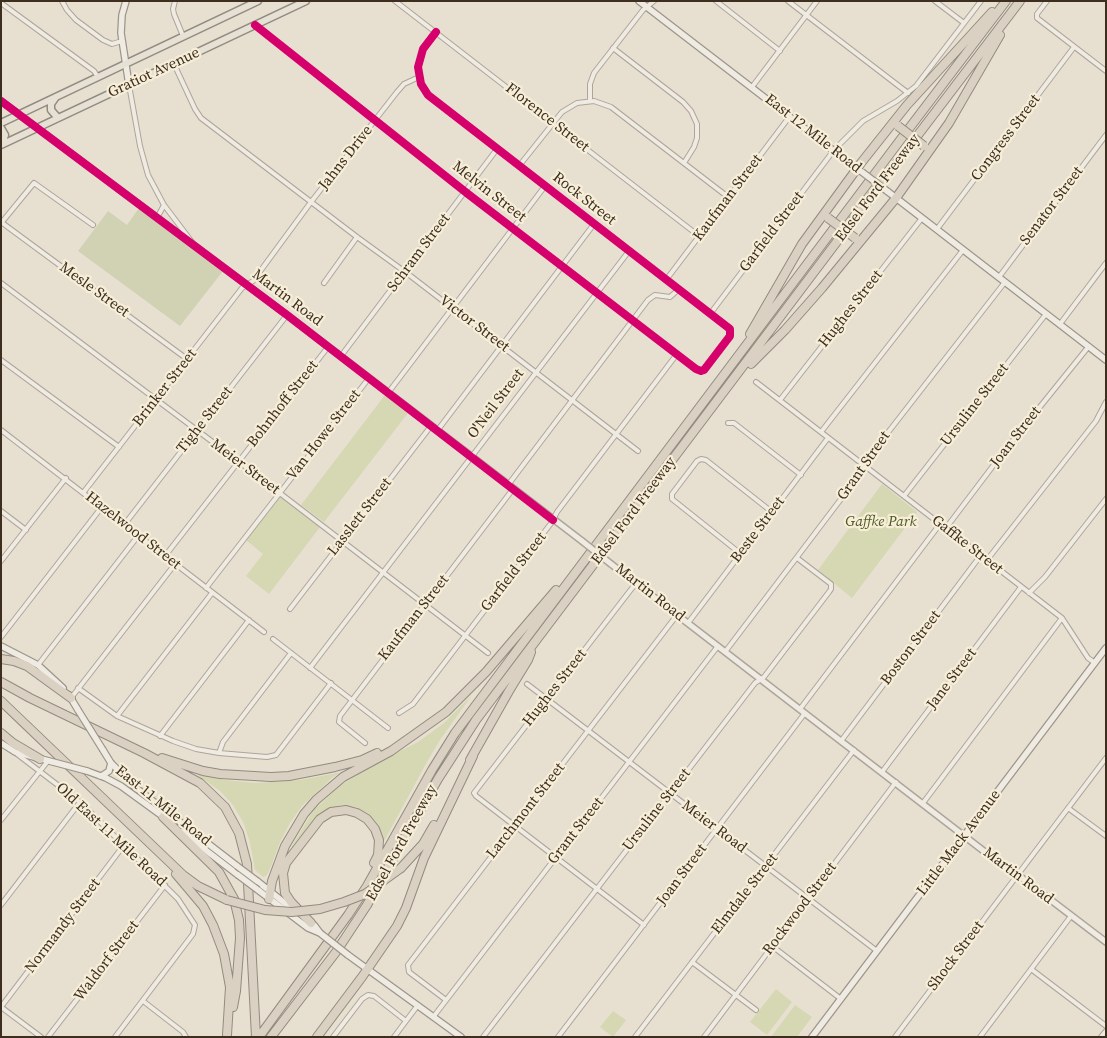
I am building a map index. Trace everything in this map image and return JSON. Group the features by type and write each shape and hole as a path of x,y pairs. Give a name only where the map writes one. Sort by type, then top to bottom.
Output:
{"highway":[{"path":"739,356 794,258 894,126 912,99 1001,1"},
{"name":"Edsel Ford Freeway","path":"257,1037 348,915 367,886 455,733 1006,1"},
{"path":"731,383 785,330 896,198 926,150 954,114 1019,2"},
{"name":"Edsel Ford Freeway","path":"271,1037 354,926 451,758 476,720 1019,2"},
{"path":"894,126 926,150"},
{"path":"828,214 855,238 864,238"},
{"path":"269,895 285,846 304,814 316,800 343,778 391,751 436,720 460,699 584,561"},
{"path":"1,701 121,816 198,886 227,900 265,910 292,912 320,909 364,894 401,868 415,853 429,834 508,691 528,660 533,644"},
{"path":"1,659 27,666 71,698"},
{"path":"1,682 144,753 205,787 225,807 239,833 246,864 257,1037"},
{"path":"144,753 203,771 220,774 253,777 289,776 362,760 417,733"},
{"path":"1,734 13,743 47,761"},
{"path":"317,1037 390,938 403,914 424,858 473,756"},
{"path":"311,923 284,893 282,873 295,850 324,816 336,811 351,811 367,819 375,829 379,840 378,855 368,874 367,886"},
{"path":"121,816 131,830 191,890 214,925 224,954 230,987 227,1036"},
{"path":"163,817 218,872 234,899 239,920 240,958 227,1036"}],"main road":[{"path":"126,1 122,18 122,42 129,85"},
{"name":"Gratiot Avenue","path":"1,123 183,36 247,3 258,1"},
{"name":"Gratiot Avenue","path":"2,145 296,4 306,1"},
{"name":"East 12 Mile Road","path":"639,1 1106,360"},
{"path":"57,96 51,104 51,110 58,118"},
{"path":"1,128 5,135 2,145"},
{"name":"East 11 Mile Road","path":"1,646 38,665 71,698 111,763 136,788 257,881 269,895 308,928 320,933"},
{"name":"Little Mack Avenue","path":"812,1037 1106,648"},
{"name":"East 11 Mile Road","path":"1,744 15,752 100,776 128,790 258,890 269,895 311,923 320,933 348,955 434,1016 458,1036"},
{"path":"100,776 109,771 111,763"}],"street":[{"path":"62,1 71,15 102,40 112,44 122,42"},
{"path":"175,1 174,14 183,36"},
{"name":"Florence Street","path":"395,1 699,236"},
{"path":"590,100 590,84 593,76 643,10 654,1"},
{"path":"716,1 780,51"},
{"path":"788,1 908,93"},
{"path":"752,87 818,1"},
{"path":"935,1 964,23"},
{"name":"Garfield Street","path":"710,314 834,150 863,121 908,93 921,80 981,1"},
{"path":"1047,1 1037,16 1039,20 1106,71"},
{"path":"1,3 94,72 98,77"},
{"name":"Melvin Street","path":"255,25 465,192 698,370 704,370 708,364"},
{"path":"419,77 420,55 436,32"},
{"path":"613,48 683,102 691,111 697,124 697,138 684,163"},
{"name":"Congress Street","path":"937,229 1074,48"},
{"path":"174,64 201,118 311,202"},
{"name":"Jahns Drive","path":"247,285 253,281 311,202 402,87 419,77"},
{"name":"Rock Street","path":"419,77 424,90 433,100 730,329 731,334 708,364"},
{"path":"129,85 144,163 150,181 164,205 197,248"},
{"path":"519,166 562,112 576,103 590,100 611,107 728,197"},
{"name":"Martin Road","path":"1,101 341,356 964,836 1106,942"},
{"name":"Kaufman Street","path":"666,280 790,116"},
{"name":"Senator Street","path":"999,277 1106,135"},
{"name":"Schram Street","path":"341,356 497,149"},
{"path":"2,222 34,183 93,224"},
{"path":"388,393 545,186"},
{"name":"Victor Street","path":"311,202 356,237 405,271 638,450"},
{"path":"157,218 164,205"},
{"name":"Hughes Street","path":"780,400 922,218"},
{"name":"Mesle Street","path":"2,222 187,359"},
{"path":"437,431 594,224"},
{"path":"324,283 356,237"},
{"path":"821,432 963,250"},
{"name":"O'Neil Street","path":"310,668 629,251"},
{"path":"1060,324 1106,263"},
{"name":"Grant Street","path":"725,652 865,466 865,461 1005,282"},
{"name":"Meier Street","path":"1,283 238,461 488,653"},
{"name":"Brinker Street","path":"83,493 242,288 247,285"},
{"path":"508,485 651,297 655,295 670,297 679,289"},
{"name":"Ursuline Street","path":"904,496 1046,314"},
{"name":"Tighe Street","path":"124,525 287,315"},
{"name":"Joan Street","path":"946,528 1088,346"},
{"name":"Bohnhoff Street","path":"165,556 328,347"},
{"name":"Garfield Street","path":"399,713 413,704 554,520 557,512 677,354"},
{"path":"1,360 119,447"},
{"name":"Van Howe Street","path":"206,588 369,378"},
{"name":"Gaffke Street","path":"756,382 1062,618 1088,658 1095,663"},
{"path":"987,560 1096,421 1106,402"},
{"path":"728,423 734,423 801,475"},
{"name":"Lasslett Street","path":"290,609 431,426"},
{"name":"Hazelwood Street","path":"1,430 66,478 102,508 264,632"},
{"name":"Beste Street","path":"688,623 828,438"},
{"path":"741,554 674,502 671,497 697,461 701,459 706,460 772,512"},
{"path":"1,561 66,478"},
{"name":"Kaufman Street","path":"365,743 339,722 340,716 351,699 513,489"},
{"path":"1029,593 1045,577 1106,499"},
{"path":"1,637 102,508"},
{"path":"1,511 26,530"},
{"path":"800,709 940,524"},
{"path":"38,665 138,536"},
{"name":"Boston Street","path":"841,740 981,555"},
{"name":"Ursuline Street","path":"483,1037 755,683 764,677 829,592 831,586 797,558"},
{"path":"71,698 175,564"},
{"name":"Hughes Street","path":"515,826 474,793 636,583"},
{"name":"Jane Street","path":"882,772 1022,587"},
{"path":"117,716 212,593"},
{"name":"Larchmont Street","path":"446,1000 411,974 407,970 408,966 677,615"},
{"path":"923,803 1062,618"},
{"path":"160,736 249,620"},
{"path":"274,639 388,728"},
{"name":"Grant Street","path":"434,1016 718,646"},
{"path":"219,753 223,742 291,653"},
{"path":"78,688 117,716 160,736 184,745 219,753 251,757 274,756 330,684"},
{"name":"Meier Road","path":"527,684 877,952"},
{"name":"Joan Street","path":"558,1037 806,713"},
{"name":"Elmdale Street","path":"635,1037 854,750"},
{"name":"Old East 11 Mile Road","path":"15,752 80,802 165,885 186,908 194,922 195,929 193,934 143,1001"},
{"name":"Shock Street","path":"895,1037 1106,758"},
{"path":"1,820 47,761"},
{"name":"Rockwood Street","path":"704,1037 896,782"},
{"path":"1,905 80,802"},
{"path":"1068,808 1106,836"},
{"path":"515,826 644,924"},
{"name":"Normandy Street","path":"1,1006 124,845"},
{"name":"Waldorf Street","path":"48,1037 165,885"},
{"path":"980,1037 1071,916"},
{"path":"772,946 841,999"},
{"path":"692,962 756,1010"},
{"path":"1031,969 1106,1026"},
{"path":"333,1037 362,999 368,995 374,996 406,1021"},
{"path":"115,1037 143,1001 183,1032 186,1037"},
{"path":"394,1037 418,1005"},
{"path":"1,1006 41,1037"},
{"path":"1101,1037 1106,1031"}],"green space":[{"path":"139,208 223,271 180,326 78,251 108,211 127,225"},
{"path":"385,395 408,413 324,522 301,505"},
{"name":"Gaffke Park","path":"882,484 917,512 852,598 818,570"},
{"path":"280,497 320,527 269,594 246,576 263,554 246,540"},
{"path":"472,695 440,740 383,843 379,826 369,814 356,807 341,805 318,814 289,850 314,810 341,785 377,763 418,742 444,723"},
{"path":"342,772 333,777 302,806 290,823 280,842 270,869 266,876 263,877 255,870 244,824 233,805 220,791 196,774 225,780 256,783 300,780"},
{"path":"776,989 792,1002 767,1035 750,1022"},
{"path":"795,1005 812,1017 797,1037 771,1037"},
{"path":"613,1011 626,1020 613,1037 600,1027"}],"cycle path":[{"path":"255,25 468,194 696,369 704,370 730,336 730,329 428,95 421,84 418,67 423,49 436,32"},
{"path":"1,101 287,315 553,520"}]}
